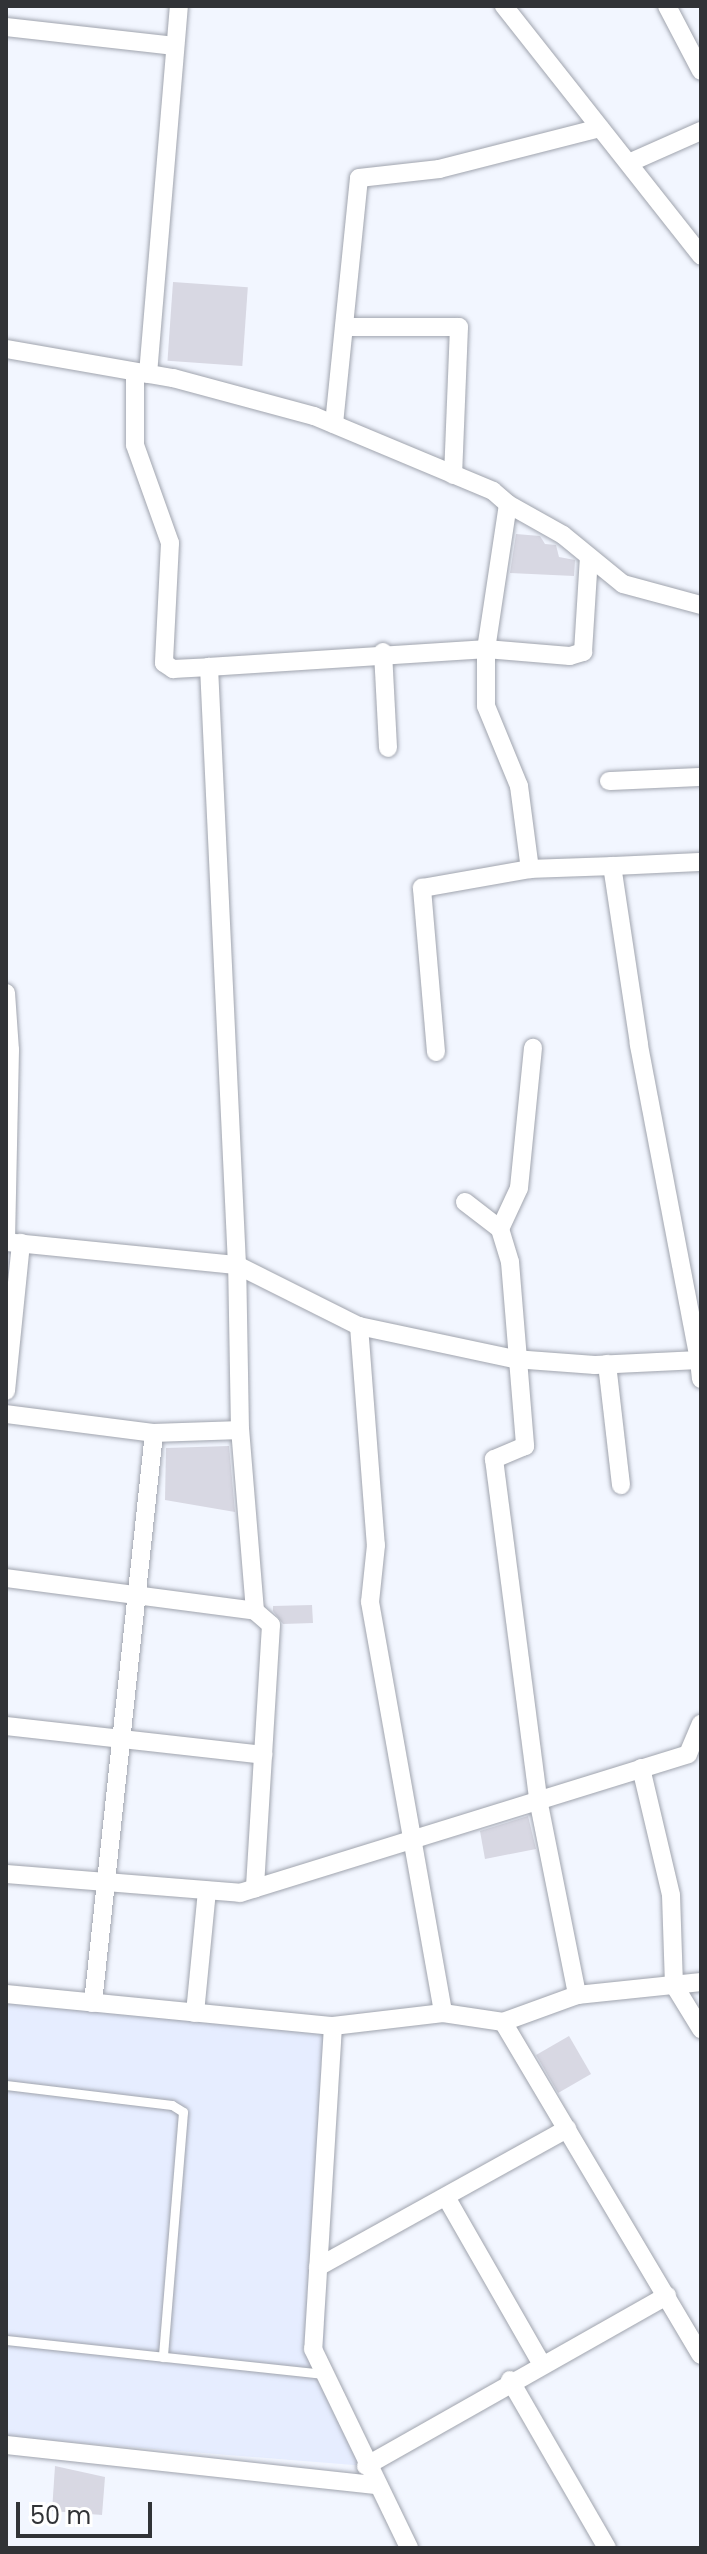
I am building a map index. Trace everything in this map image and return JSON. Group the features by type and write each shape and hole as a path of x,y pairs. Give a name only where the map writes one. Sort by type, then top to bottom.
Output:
{"street":[{"path":"179,6 135,445 170,543 164,663 173,669 383,652 486,649 570,656 583,652 589,557"},
{"path":"504,6 600,128 631,162 701,255"},
{"path":"667,6 701,71"},
{"path":"6,27 175,46"},
{"path":"334,424 345,327 354,190 359,178 439,169 600,128"},
{"path":"631,162 701,131"},
{"path":"345,327 459,327 453,475"},
{"path":"6,349 142,373 334,424 453,475 508,504 563,535 623,584 701,605"},
{"path":"508,504 486,649 486,706 519,786 530,869"},
{"path":"383,652 388,748"},
{"path":"209,667 237,1265 240,1430 255,1611"},
{"path":"609,781 701,777"},
{"path":"436,1052 422,888 530,869 701,862"},
{"path":"612,866 639,1044 701,1379"},
{"path":"6,993 10,1050 6,1242 237,1265 359,1326 514,1359 607,1364 699,1360"},
{"path":"500,1229 519,1188 533,1048"},
{"path":"465,1202 500,1229 510,1262 514,1359 525,1446 494,1459 539,1804 577,1995"},
{"path":"6,1391 21,1243"},
{"path":"359,1326 376,1545 370,1602 443,2013"},
{"path":"607,1364 621,1485"},
{"path":"6,1414 154,1433 240,1430"},
{"path":"93,2003 154,1433"},
{"path":"6,1578 255,1611 271,1625 255,1889"},
{"path":"6,1874 207,1891 255,1889 412,1839 539,1804 688,1754 701,1724"},
{"path":"6,1726 263,1755"},
{"path":"641,1768 671,1895 674,1985 701,2029"},
{"path":"195,2013 207,1891"},
{"path":"6,1994 333,2026 443,2013 503,2022 577,1995 701,1982"},
{"path":"503,2022 701,2355"},
{"path":"333,2026 313,2349 366,2466 409,2548"},
{"path":"318,2267 567,2129"},
{"path":"446,2197 541,2363"},
{"path":"366,2466 510,2380 667,2296"},
{"path":"510,2380 607,2548"},
{"path":"6,2445 376,2485"}],"lane":[{"path":"6,2085 172,2105 183,2112 163,2357"},
{"path":"6,2340 324,2374"}],"shaded area":[{"path":"6,1994 333,2026 324,2374 366,2466 6,2437"}],"building":[{"path":"173,282 248,287 242,366 167,361"},
{"path":"516,534 540,536 545,544 556,545 559,557 575,560 574,576 510,573"},
{"path":"229,1446 235,1512 165,1500 166,1448"},
{"path":"312,1605 313,1623 283,1624 273,1611 273,1606"},
{"path":"528,1816 536,1849 485,1859 480,1831"},
{"path":"569,2036 591,2074 558,2093 536,2055"},
{"path":"55,2466 105,2477 102,2515 52,2511"}]}
